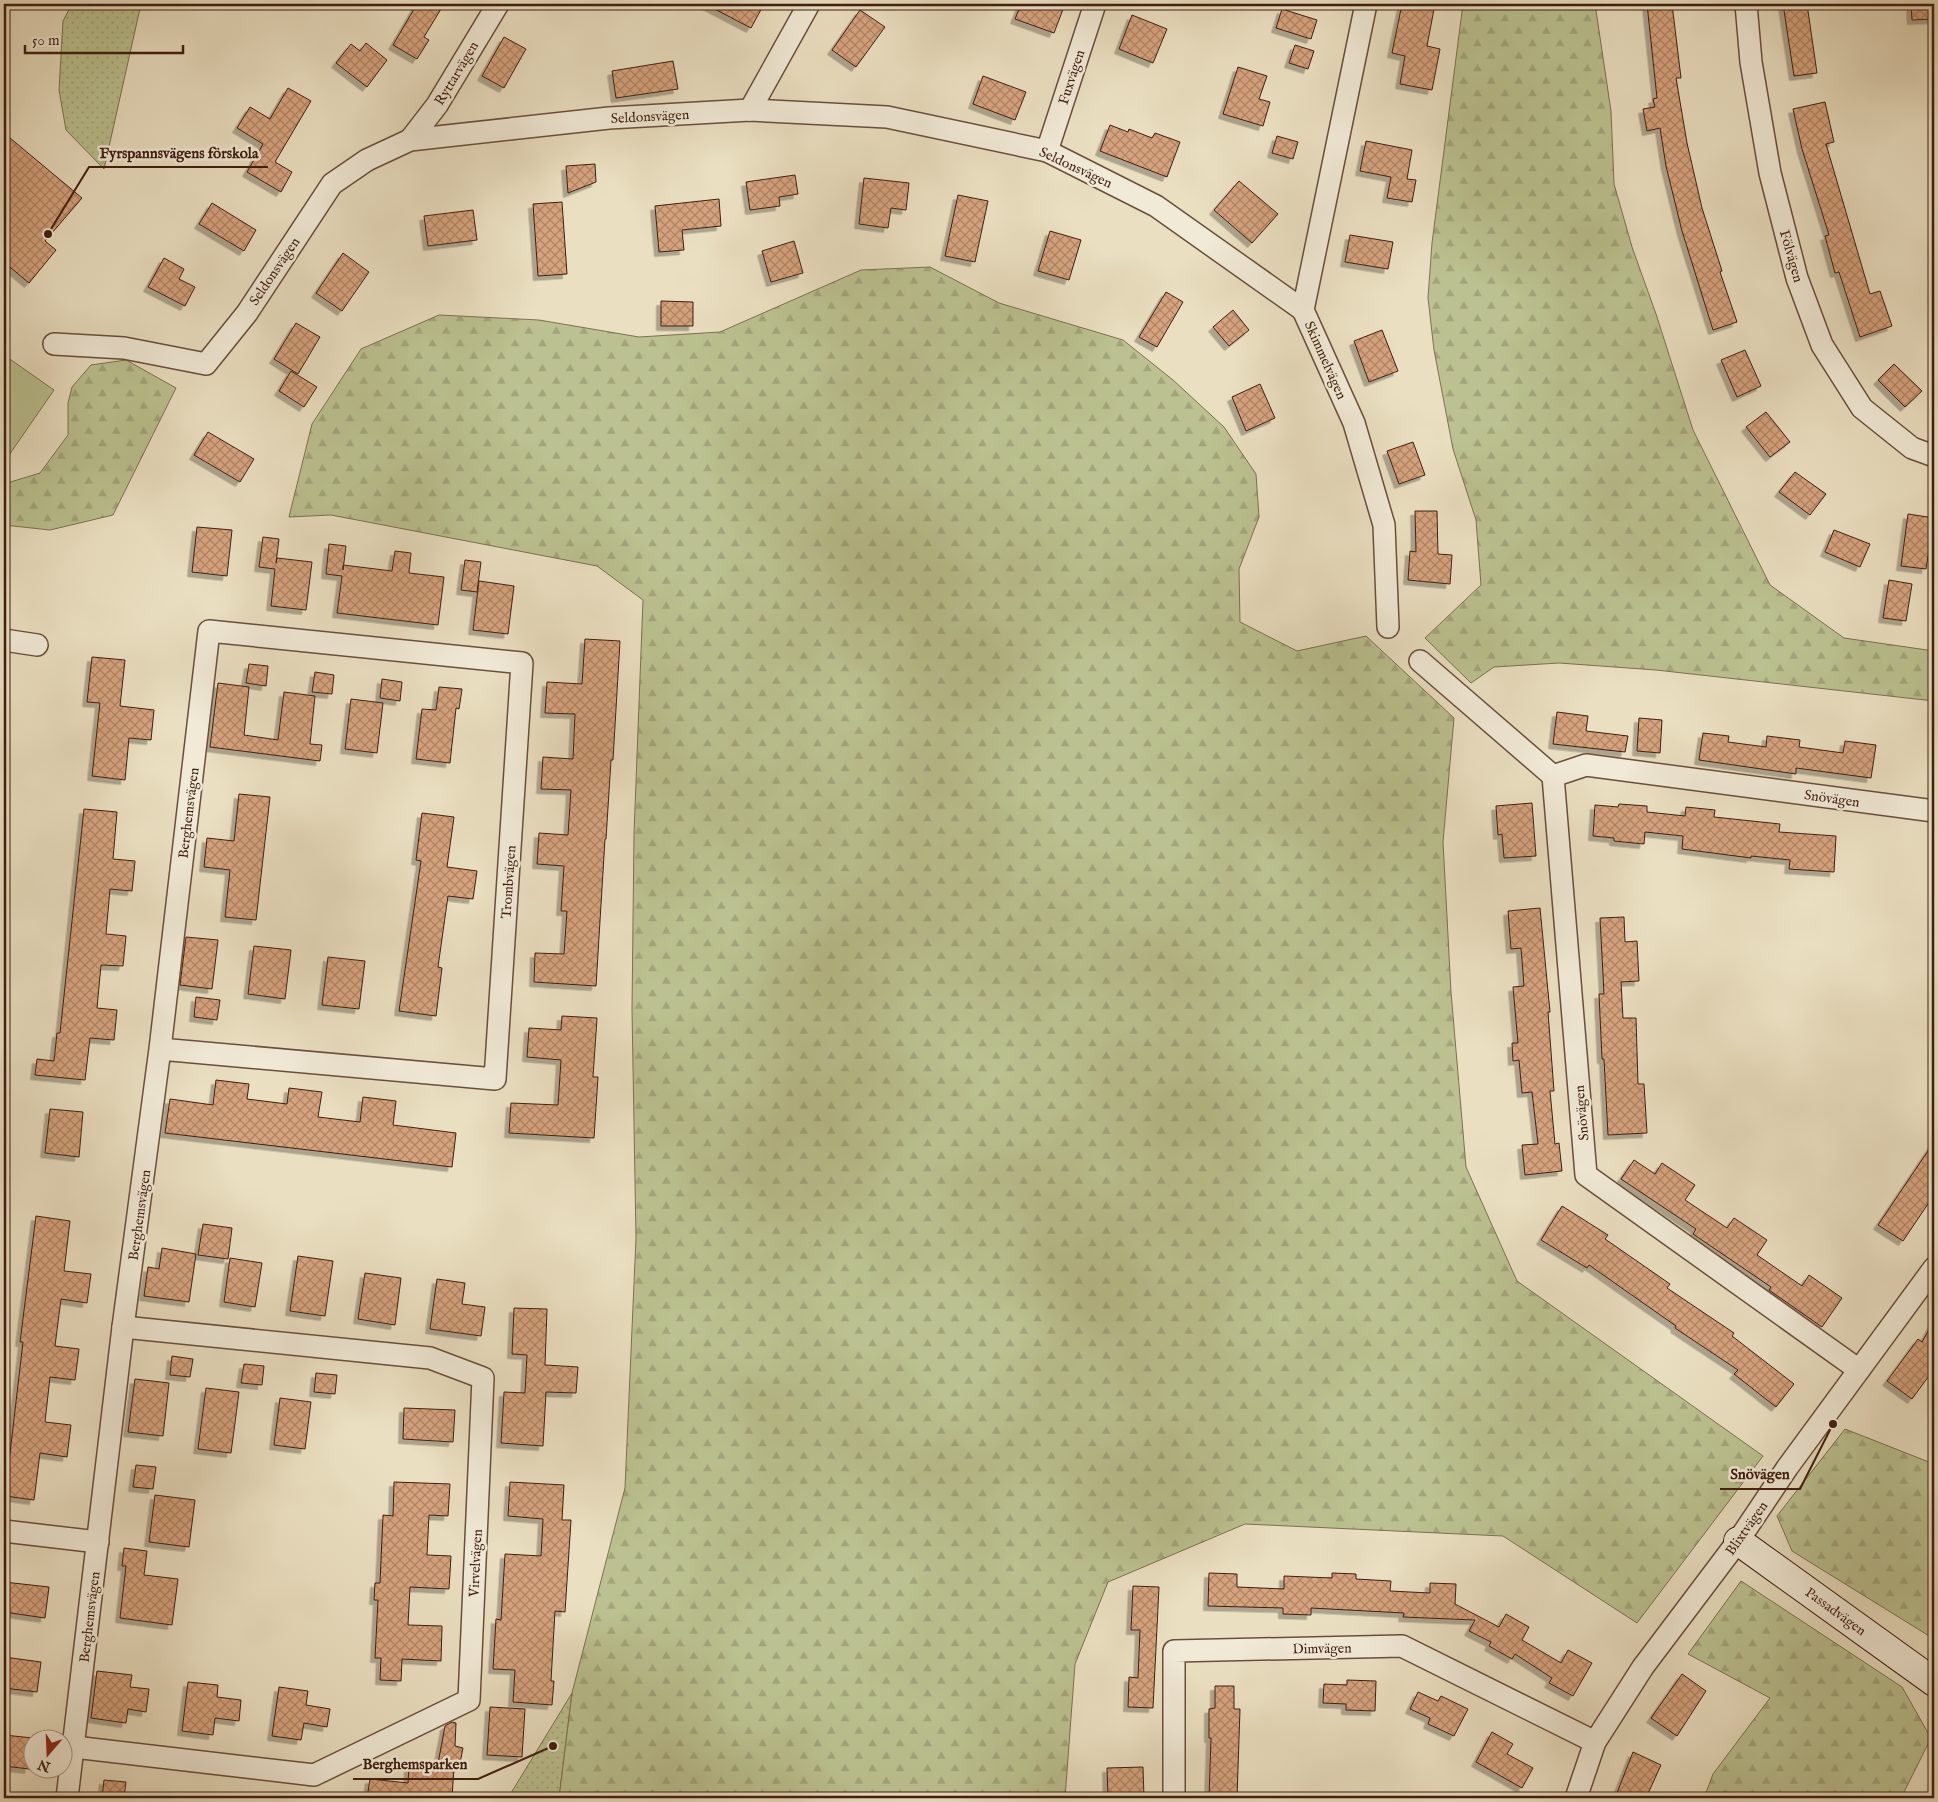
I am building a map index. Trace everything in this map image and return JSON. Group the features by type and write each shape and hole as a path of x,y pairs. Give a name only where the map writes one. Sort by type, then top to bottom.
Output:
{"street":[{"name":"Ryttarvägen","path":"410,140 437,105 498,4"},
{"path":"750,110 809,4"},
{"name":"Fuxvägen","path":"1047,150 1095,4"},
{"name":"Skimmelvägen","path":"1366,4 1303,310 1354,423 1384,525 1388,627"},
{"name":"Fölvägen","path":"1746,4 1751,62 1770,173 1797,278 1822,345 1862,408 1912,448 1934,456"},
{"name":"Seldonsvägen","path":"54,344 124,348 206,364 247,313 332,184 368,160 410,140 609,118 750,110 887,117 1047,150 1156,206 1303,310"},
{"name":"Berghemsvägen","path":"67,1798 123,1327 160,1049 208,631"},
{"name":"Trombvägen","path":"160,1049 495,1079 522,663 208,631"},
{"path":"4,640 37,645"},
{"path":"1420,661 1554,776"},
{"name":"Snövägen","path":"1859,1370 1586,1175 1554,776 1586,765 1934,811"},
{"name":"Blixtvägen","path":"1576,1798 1595,1742 1643,1667 1738,1541 1787,1468 1934,1268"},
{"name":"Virvelvägen","path":"74,1747 314,1775 469,1700 483,1378 430,1358 123,1327"},
{"path":"4,1530 98,1542"},
{"name":"Passadvägen","path":"1738,1541 1934,1682"},
{"name":"Dimvägen","path":"1174,1798 1174,1651 1402,1646 1595,1742"}],"green space":[{"path":"72,4 141,4 104,169 66,130 59,90 63,21"},
{"path":"1463,4 1595,4 1611,111 1614,184 1632,247 1656,314 1693,430 1770,585 1844,638 1934,651 1934,701 1656,670 1559,663 1494,667 1471,683 1425,638 1481,585 1476,520 1453,449 1434,350 1428,298 1432,243"},
{"path":"930,267 999,303 1123,340 1173,380 1224,427 1256,474 1259,517 1239,569 1240,622 1297,651 1366,636 1454,718 1443,842 1451,992 1466,1167 1517,1281 1763,1456 1637,1623 1503,1536 1245,1524 1108,1582 1075,1664 1065,1798 559,1798 572,1693 625,1488 636,1238 632,1009 634,834 643,600 597,566 331,515 289,517 312,424 361,349 439,315 539,320 639,337 720,332 861,270"},
{"path":"4,355 54,390 7,458 4,456"},
{"path":"126,360 176,388 113,515 50,530 4,525 4,484 40,473 68,435 68,403 72,387 91,365"},
{"path":"1845,1429 1934,1464 1934,1639 1792,1551 1777,1516"},
{"path":"1741,1581 1902,1687 1931,1738 1901,1798 1704,1798 1713,1774 1770,1698 1688,1654"},
{"path":"572,1693 559,1798 508,1798"}],"building":[{"path":"417,4 444,4 424,37 429,40 417,59 393,45"},
{"path":"705,4 764,4 751,28"},
{"path":"1021,4 1065,4 1054,33 1015,19"},
{"path":"1402,4 1435,4 1427,46 1440,49 1432,90 1400,84 1405,56 1392,53"},
{"path":"1647,4 1672,4 1681,78 1676,78 1687,143 1702,208 1722,271 1720,272 1737,322 1713,330 1682,231 1666,166 1660,128 1647,131 1643,109 1655,107 1653,99 1657,98"},
{"path":"1783,4 1807,4 1817,73 1794,76"},
{"path":"1911,4 1934,4 1934,19 1912,20"},
{"path":"1282,9 1317,20 1311,39 1276,28"},
{"path":"860,10 885,27 856,67 832,50"},
{"path":"1132,15 1167,29 1153,63 1119,49"},
{"path":"504,37 526,49 504,88 482,76"},
{"path":"366,43 387,60 367,87 336,63 351,44 360,51"},
{"path":"1295,45 1314,51 1308,69 1289,63"},
{"path":"673,61 678,89 616,98 612,71"},
{"path":"1238,67 1267,76 1259,99 1270,102 1263,126 1223,114"},
{"path":"983,76 1026,92 1015,120 973,104"},
{"path":"288,88 311,101 275,162 292,172 281,192 247,172 263,144 237,128 250,107 270,119"},
{"path":"1825,102 1834,142 1826,144 1870,294 1880,291 1892,326 1860,337 1839,272 1835,273 1825,236 1829,235 1802,149 1793,109"},
{"path":"1110,125 1128,132 1129,129 1152,138 1155,133 1180,142 1167,177 1100,151"},
{"path":"4,133 82,198 45,241 56,250 29,283 4,262"},
{"path":"1277,136 1298,142 1293,159 1272,153"},
{"path":"1366,141 1412,150 1407,179 1416,180 1412,202 1387,198 1391,177 1360,171"},
{"path":"595,164 596,182 568,193 566,166"},
{"path":"795,175 798,194 779,197 780,206 750,210 746,182"},
{"path":"864,178 909,183 906,210 891,208 888,228 859,224"},
{"path":"1239,181 1278,214 1252,243 1214,210"},
{"path":"958,195 988,201 975,262 945,256"},
{"path":"719,199 721,226 682,230 684,250 659,252 655,206"},
{"path":"562,202 567,274 538,276 533,204"},
{"path":"212,203 256,230 244,251 199,224"},
{"path":"473,210 477,240 428,246 424,216"},
{"path":"1050,231 1081,240 1069,280 1038,271"},
{"path":"1350,235 1393,242 1388,269 1345,262"},
{"path":"794,241 803,273 771,282 762,251"},
{"path":"343,253 369,272 342,311 316,293"},
{"path":"164,258 184,269 179,279 195,287 185,306 148,287"},
{"path":"1166,292 1183,302 1157,347 1139,337"},
{"path":"661,301 693,302 693,326 661,326"},
{"path":"1233,310 1249,330 1229,346 1213,327"},
{"path":"296,323 320,337 298,374 274,359"},
{"path":"1382,330 1398,371 1369,382 1354,341"},
{"path":"1745,350 1761,386 1737,397 1721,360"},
{"path":"1894,364 1922,391 1905,407 1878,380"},
{"path":"291,371 317,387 304,407 279,391"},
{"path":"1260,384 1275,418 1246,431 1232,397"},
{"path":"1766,412 1790,442 1770,457 1746,427"},
{"path":"208,432 254,459 240,482 194,455"},
{"path":"1413,442 1425,475 1399,484 1387,451"},
{"path":"1795,472 1826,494 1810,515 1779,492"},
{"path":"1415,511 1437,511 1438,554 1452,555 1450,584 1408,580 1410,551 1416,552"},
{"path":"1908,514 1934,518 1926,569 1901,566"},
{"path":"197,527 232,530 227,576 192,572"},
{"path":"1834,530 1870,544 1860,567 1825,552"},
{"path":"263,537 279,539 276,563 277,558 312,562 306,610 271,606 275,569 259,567"},
{"path":"329,544 346,546 344,565 392,571 395,551 411,553 409,573 444,577 438,625 337,613 342,576 326,574"},
{"path":"465,560 481,562 477,592 461,590"},
{"path":"1889,580 1912,584 1906,621 1883,618"},
{"path":"479,581 514,586 508,634 473,630"},
{"path":"585,639 620,641 596,986 534,982 535,953 564,954 567,911 561,911 564,866 537,864 539,833 568,835 571,790 541,789 543,757 573,759 575,714 545,713 547,682 582,684"},
{"path":"92,657 125,660 120,706 154,710 151,740 129,738 125,780 92,776 100,703 87,702"},
{"path":"249,664 268,666 266,686 246,683"},
{"path":"315,672 334,675 332,694 312,692"},
{"path":"382,679 402,682 400,701 380,698"},
{"path":"218,683 249,687 244,735 278,740 284,692 315,696 310,744 322,745 320,761 210,747"},
{"path":"439,687 462,689 459,709 456,708 450,763 416,759 422,709 436,710"},
{"path":"351,699 383,703 377,753 345,749"},
{"path":"1557,712 1588,716 1586,731 1628,736 1625,752 1553,744"},
{"path":"1639,718 1662,720 1660,753 1637,751"},
{"path":"1703,733 1729,736 1728,742 1766,747 1767,736 1800,740 1799,747 1843,753 1845,741 1876,745 1871,778 1796,768 1796,774 1699,760"},
{"path":"239,794 270,797 256,920 225,917 230,870 204,867 207,838 234,841"},
{"path":"1532,803 1536,856 1504,858 1502,834 1498,835 1496,806"},
{"path":"1619,804 1647,806 1647,812 1685,816 1686,807 1715,810 1714,817 1780,824 1779,832 1836,836 1834,872 1789,869 1790,860 1751,856 1751,858 1682,849 1683,836 1645,832 1644,844 1614,841 1614,838 1593,836 1595,805 1618,807"},
{"path":"84,809 117,812 113,859 135,861 132,891 110,889 106,934 126,936 123,966 101,965 97,1008 117,1010 114,1040 90,1038 85,1080 35,1075 37,1059 54,1061 57,1033 60,1033"},
{"path":"422,813 454,817 447,867 477,871 473,899 448,896 438,967 442,968 436,1016 399,1011 421,861 416,860"},
{"path":"1540,908 1550,1012 1548,1012 1554,1091 1550,1091 1555,1144 1559,1143 1562,1171 1525,1175 1522,1145 1538,1144 1532,1092 1522,1093 1519,1060 1513,1061 1512,1043 1518,1043 1513,987 1524,986 1521,948 1511,949 1508,911"},
{"path":"1624,917 1625,942 1637,941 1639,981 1621,982 1623,1018 1636,1018 1638,1084 1644,1084 1647,1133 1608,1135 1599,994 1604,994 1600,918"},
{"path":"186,937 218,940 212,989 180,985"},
{"path":"254,946 291,950 285,999 248,994"},
{"path":"328,957 365,961 359,1009 322,1005"},
{"path":"196,997 220,1000 217,1020 194,1017"},
{"path":"562,1016 597,1018 593,1077 598,1077 594,1138 509,1133 511,1103 558,1105 561,1060 527,1057 529,1028 561,1030"},
{"path":"216,1080 249,1084 247,1099 287,1104 289,1088 322,1092 318,1117 360,1122 363,1097 396,1101 393,1125 456,1133 452,1167 165,1133 170,1099 213,1105"},
{"path":"50,1109 83,1112 79,1157 45,1153"},
{"path":"1934,1142 1934,1195 1903,1241 1878,1225"},
{"path":"1634,1160 1655,1174 1662,1163 1695,1185 1685,1200 1727,1228 1734,1218 1767,1240 1757,1255 1802,1286 1809,1275 1842,1298 1822,1327 1769,1290 1771,1287 1693,1234 1696,1229 1621,1179"},
{"path":"1562,1206 1608,1235 1605,1239 1670,1284 1667,1288 1734,1333 1732,1336 1794,1384 1776,1407 1734,1374 1738,1370 1675,1328 1676,1326 1589,1265 1587,1268 1541,1240"},
{"path":"36,1216 70,1221 64,1271 91,1274 87,1303 61,1299 55,1346 79,1349 75,1380 50,1377 45,1422 71,1425 67,1457 40,1453 34,1500 5,1496 23,1342 20,1342"},
{"path":"203,1224 232,1228 228,1259 198,1255"},
{"path":"162,1248 196,1254 189,1302 144,1296 148,1267 159,1269"},
{"path":"298,1256 333,1261 325,1316 290,1311"},
{"path":"230,1258 262,1263 255,1307 224,1302"},
{"path":"365,1273 401,1278 395,1325 358,1319"},
{"path":"437,1279 465,1283 462,1304 485,1307 481,1336 430,1329"},
{"path":"514,1308 547,1309 545,1365 578,1367 576,1393 546,1392 543,1446 501,1443 504,1392 525,1393 527,1355 512,1354"},
{"path":"1934,1321 1934,1369 1912,1399 1887,1381 1918,1339 1922,1342"},
{"path":"172,1356 193,1359 190,1377 170,1375"},
{"path":"244,1364 264,1366 262,1385 241,1383"},
{"path":"316,1373 337,1375 335,1394 314,1392"},
{"path":"135,1379 169,1383 163,1436 128,1432"},
{"path":"206,1388 239,1392 231,1453 198,1449"},
{"path":"280,1398 311,1402 305,1449 274,1445"},
{"path":"404,1408 455,1410 453,1442 403,1439"},
{"path":"136,1465 156,1467 153,1489 133,1487"},
{"path":"394,1482 450,1484 448,1516 429,1515 427,1555 451,1556 449,1589 410,1587 408,1625 442,1626 441,1661 402,1659 401,1681 380,1680 381,1658 375,1658 378,1600 374,1600 375,1583 380,1583 383,1515 393,1516"},
{"path":"510,1482 564,1485 562,1520 571,1520 565,1612 555,1611 551,1681 554,1681 552,1705 513,1702 515,1670 493,1669 496,1619 501,1620 505,1554 541,1556 543,1519 508,1516"},
{"path":"155,1495 195,1500 189,1547 149,1542"},
{"path":"124,1548 147,1551 144,1575 178,1579 172,1625 120,1618 126,1566 122,1566"},
{"path":"1209,1573 1237,1574 1237,1587 1284,1589 1284,1576 1332,1578 1332,1573 1356,1574 1356,1579 1391,1581 1390,1591 1430,1593 1430,1583 1456,1584 1455,1604 1499,1627 1506,1614 1529,1627 1522,1640 1561,1663 1568,1650 1592,1663 1573,1696 1549,1683 1552,1678 1515,1654 1512,1659 1489,1646 1491,1642 1469,1631 1475,1620 1403,1617 1404,1613 1311,1608 1311,1615 1283,1614 1283,1608 1208,1606"},
{"path":"4,1582 49,1587 45,1618 4,1612"},
{"path":"1133,1586 1159,1587 1153,1708 1128,1707 1129,1677 1138,1678 1140,1630 1131,1630"},
{"path":"4,1657 41,1662 37,1692 4,1688"},
{"path":"97,1671 132,1675 130,1687 149,1689 146,1712 128,1709 126,1723 91,1718"},
{"path":"1682,1674 1706,1691 1677,1736 1651,1718"},
{"path":"1347,1680 1376,1681 1375,1711 1346,1710 1346,1704 1323,1703 1324,1684 1347,1685"},
{"path":"188,1682 218,1685 217,1697 241,1700 239,1721 215,1718 213,1735 182,1731"},
{"path":"1215,1686 1234,1686 1234,1709 1240,1709 1237,1798 1209,1798 1211,1738 1209,1738 1209,1709 1215,1708"},
{"path":"279,1687 308,1691 306,1705 330,1709 327,1727 304,1723 301,1740 272,1736"},
{"path":"1418,1692 1438,1701 1441,1696 1468,1709 1454,1736 1428,1724 1430,1718 1410,1709"},
{"path":"490,1707 525,1709 522,1757 487,1755"},
{"path":"452,1722 456,1723 455,1746 463,1748 459,1768 454,1767 452,1798 367,1798 370,1779 408,1783 409,1767 437,1769 445,1726"},
{"path":"1492,1732 1513,1744 1507,1754 1533,1768 1522,1788 1476,1762"},
{"path":"4,1735 22,1737 22,1768 4,1766"},
{"path":"1633,1752 1661,1765 1646,1798 1615,1798"},
{"path":"1143,1767 1144,1798 1108,1798 1107,1768"},
{"path":"104,1780 126,1782 124,1798 102,1798"}],"place":[{"name":"Fyrspannsvägens förskola","path":"48,234"},
{"name":"Snövägen","path":"1833,1424"},
{"name":"Berghemsparken","path":"553,1746"}]}
